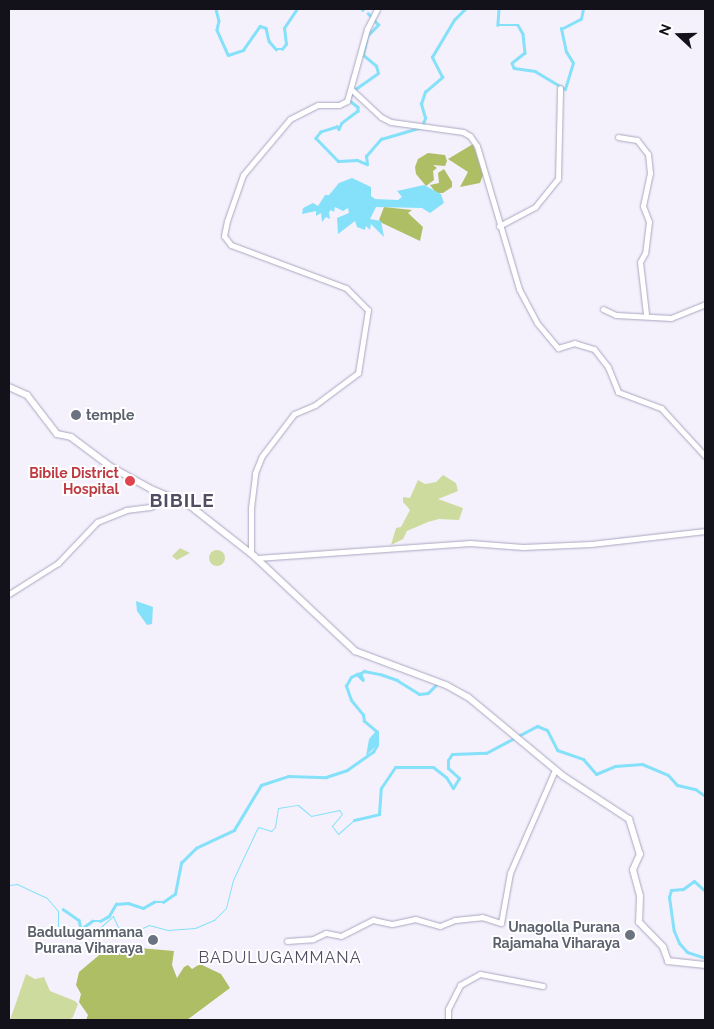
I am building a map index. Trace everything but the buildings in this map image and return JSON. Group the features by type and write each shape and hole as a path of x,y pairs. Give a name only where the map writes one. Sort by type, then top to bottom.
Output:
{"highway":[{"path":"9,387 27,395 57,434 75,439 111,467 189,505 254,556 355,651 454,689 519,739 555,770 632,823 640,854 633,870 640,896 638,921 663,947 668,961 705,965"}],"main road":[{"path":"377,9 372,17 351,89 344,104 318,105 290,119 243,175 225,228 226,240 236,247 346,288 368,310 358,373 315,405 294,414 262,456 255,473 251,510 254,556 470,543 523,547 591,544 705,531"},
{"path":"500,226 535,207 559,178 560,88"},
{"path":"351,89 381,117 391,122 464,132 470,136 477,146 523,297 537,323 557,348 574,343 594,349 608,367 618,392 661,408 705,456"},
{"path":"618,137 637,140 646,148 648,154 650,174 643,206 649,222 645,253 640,262 646,314"},
{"path":"603,309 616,315 646,314 676,317 705,304"},
{"path":"9,594 58,563 98,522 126,510 150,507 170,496"},
{"path":"287,941 313,939 326,933 341,936 373,920 392,924 415,918 440,926 455,920 482,917 501,923 510,873 555,770"},
{"path":"448,1020 448,1009 460,985 480,974 543,986"}],"green space":[{"path":"473,144 483,175 480,183 460,187 468,172 448,159"},
{"path":"428,153 445,155 447,161 445,166 433,165 437,168 433,171 434,180 426,186 416,174 415,167 418,159"},
{"path":"444,169 452,182 452,187 443,193 436,193 430,185 439,183 438,173"},
{"path":"384,207 412,210 408,213 423,227 420,241 382,223 379,220"},
{"path":"443,475 456,483 458,491 438,499 463,508 459,520 439,519 428,522 407,531 403,539 391,545 396,528 401,527 410,510 403,502 403,497 410,498 418,480 425,484 436,482"},
{"path":"180,548 190,553 177,560 172,556"},
{"path":"217,550 225,558 217,566 209,558"},
{"path":"139,948 174,951 172,965 177,978 184,967 188,965 192,969 200,964 221,974 230,988 187,1020 86,1020 88,1015 79,1002 81,994 76,985 79,972 104,951"},
{"path":"26,974 35,979 44,977 50,991 75,1001 78,1004 73,1017 69,1020 10,1020"}],"water":[{"path":"352,178 371,187 371,196 375,199 398,200 402,197 397,191 424,185 441,194 444,203 430,213 422,208 376,207 370,219 381,221 384,237 371,224 370,230 366,226 365,230 357,227 355,221 338,234 337,218 349,213 348,208 343,211 335,207 334,212 331,210 329,212 330,219 326,217 322,222 321,213 316,216 316,211 302,214 303,208 313,203 318,206 325,195 329,195 339,183"},
{"path":"136,601 153,607 152,624 147,625 137,611"},
{"path":"376,731 376,746 366,756 369,739"}],"waterway":[{"path":"216,9 219,21 217,30 228,55 243,50 260,26 266,28 269,41 276,49 282,49 286,44 284,28 297,9"},
{"path":"422,126 425,118 421,104 425,92 442,77 432,57 454,20 465,9"},
{"path":"499,9 498,25 518,25 523,34 525,53 512,63 514,68 535,71 565,89 573,63 566,52 561,29 581,19 583,9"},
{"path":"354,90 378,73 376,66 363,55 367,36 378,25 368,14"},
{"path":"353,91 349,100 358,107 358,111 342,123 339,129 337,127 321,132 316,138 338,161 357,160 367,164 366,156 381,139 422,127"},
{"path":"63,909 79,920 81,929 92,921 100,921 109,916 116,904 128,903 143,908 154,902 163,902 175,894 181,863 196,848 234,830 261,785 288,776 326,777 347,770 373,752 377,745 377,732 364,721 363,715 351,700 346,686 351,677 357,674 363,680 360,674 364,671 380,674 397,680 419,694 428,693 438,683"},
{"path":"354,820 379,814 381,788 395,767 433,767 446,777 453,788 459,778 448,768 448,760 452,754 486,753 537,726 547,730 557,750 583,759 596,774 615,766 642,764 668,775 677,785 695,789 705,796"},
{"path":"9,885 17,884 47,898 58,911 58,929 63,936 96,931 113,916 118,927 127,929 140,929 149,925 168,930 195,928 214,920 226,908 233,880 258,827 271,831 275,827 278,808 298,805 311,816 339,810 342,814 332,826 338,834 354,820"},
{"path":"705,891 694,881 683,889 671,890 669,897 674,931 679,943 687,952 705,958"}],"place":[{"name":"temple","path":"76,415"},
{"name":"Bibile District Hospital","path":"130,481"},
{"name":"Unagolla Purana Rajamaha Viharaya","path":"630,935"},
{"name":"Badulugammana Purana Viharaya","path":"153,940"}],"district":[{"name":"BIBILE","path":"182,501"},
{"name":"BADULUGAMMANA","path":"280,958"}]}
